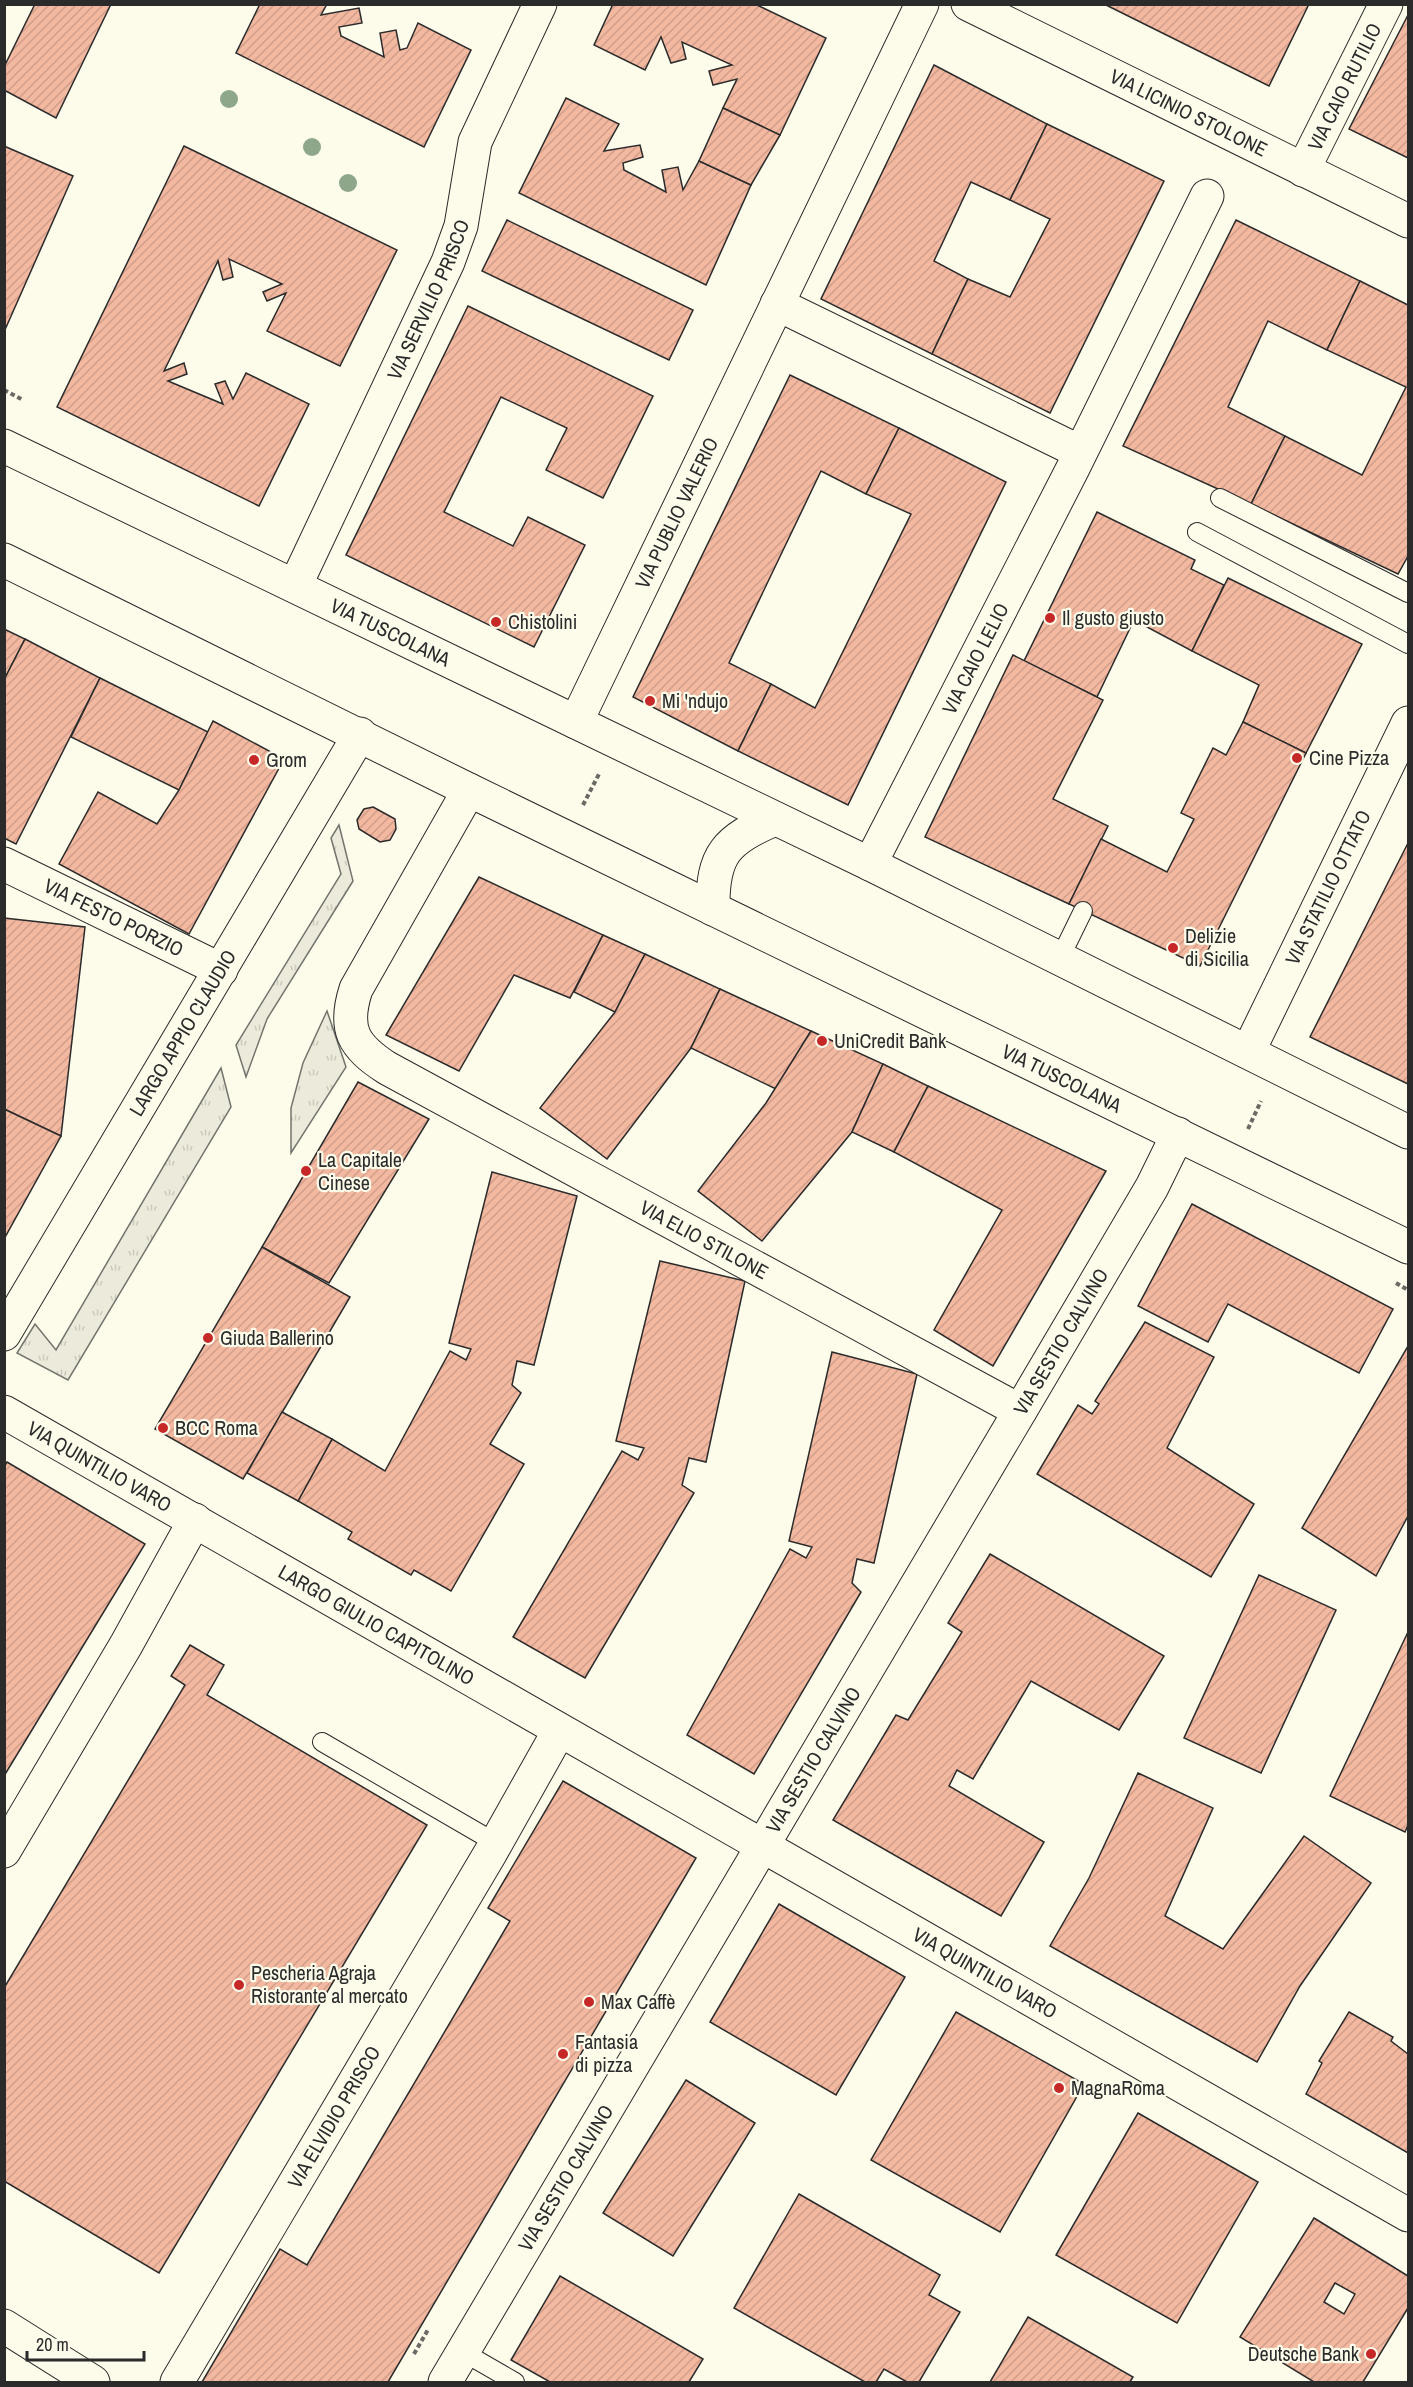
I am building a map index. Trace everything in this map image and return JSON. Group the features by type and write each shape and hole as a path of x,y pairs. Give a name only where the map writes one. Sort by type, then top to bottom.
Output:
{"street":[{"name":"VIA SERVILIO PRISCO","path":"295,586 448,262 462,226 475,142 540,4"},
{"name":"VIA PUBLIO VALERIO","path":"576,722 922,4"},
{"name":"VIA LICINIO STOLONE","path":"968,4 1408,221"},
{"name":"VIA CAIO RUTILIO","path":"1303,170 1386,4"},
{"name":"VIA CAIO LELIO","path":"870,864 1080,452 1207,196"},
{"path":"777,304 1080,452"},
{"name":"VIA TUSCOLANA","path":"4,446 870,864 1408,1132"},
{"name":"VIA TUSCOLANA","path":"4,560 360,734 469,790 1408,1248"},
{"name":"VIA STATILIO OTTATO","path":"1248,1052 1408,723"},
{"name":"LARGO APPIO CLAUDIO","path":"4,1334 360,734"},
{"name":"VIA ELIO STILONE","path":"469,790 363,974 351,1003 349,1017 352,1034 360,1048 387,1068 1020,1411"},
{"path":"713,909 714,874 725,850 746,833 775,819"},
{"name":"VIA FESTO PORZIO","path":"4,864 221,970"},
{"name":"VIA SESTIO CALVINO","path":"445,2382 1152,1187 1178,1134"},
{"name":"VIA QUINTILIO VARO","path":"4,1412 195,1520"},
{"path":"4,1851 126,1645 195,1520"},
{"name":"LARGO GIULIO CAPITOLINO","path":"195,1520 560,1731"},
{"path":"493,1848 560,1731"},
{"name":"VIA QUINTILIO VARO","path":"560,1731 764,1845 1408,2215"},
{"name":"VIA ELVIDIO PRISCO","path":"177,2382 493,1848"},
{"path":"4,2326 93,2382"}],"lane":[{"path":"1220,498 1408,594"},
{"path":"1197,532 1408,644"},
{"path":"1060,958 1083,910"},
{"path":"322,1742 493,1848"},
{"path":"463,2352 515,2382"}],"path":[{"path":"4,390 23,400"},
{"path":"579,813 600,771"},
{"path":"1247,1131 1262,1100"},
{"path":"414,2354 429,2328"}],"green space":[{"path":"339,825 353,881 267,1019 246,1077 236,1045 341,874 331,838"},
{"path":"327,1011 346,1067 291,1153 291,1108 303,1063"},
{"path":"221,1068 231,1107 68,1380 17,1353 35,1324 56,1350"}],"building":[{"path":"35,4 111,4 56,118 4,90 4,67"},
{"path":"260,4 327,4 321,15 359,8 362,23 339,27 341,36 384,57 380,33 396,30 400,50 407,48 418,23 471,50 424,147 236,53"},
{"path":"613,4 755,4 826,38 780,135 723,108 737,79 713,85 709,71 732,65 682,42 686,59 671,63 661,37 645,70 594,45"},
{"path":"1104,4 1309,4 1269,86"},
{"path":"1408,15 1408,158 1349,129"},
{"path":"934,65 1047,124 1010,200 971,182 934,261 968,279 932,354 821,299"},
{"path":"566,98 619,124 604,151 640,145 643,157 623,163 624,170 666,192 662,170 678,167 683,190 699,161 751,185 706,285 519,193"},
{"path":"723,108 780,135 751,185 699,161"},
{"path":"1047,124 1164,181 1050,413 932,354 968,279 1010,297 1050,219 1010,200"},
{"path":"4,146 73,176 4,332"},
{"path":"184,146 397,250 340,366 267,331 286,293 267,301 263,292 282,284 229,259 233,277 223,280 218,261 164,371 184,363 187,374 168,381 223,404 215,384 225,381 233,399 246,373 309,404 259,506 57,407"},
{"path":"507,220 693,310 669,360 482,271"},
{"path":"1236,220 1360,281 1327,350 1268,321 1228,407 1285,436 1251,504 1123,446"},
{"path":"1360,281 1408,305 1408,556 1398,574 1251,504 1285,436 1362,475 1406,387 1327,350"},
{"path":"468,306 653,396 603,498 546,470 567,428 501,397 444,512 513,546 528,517 585,545 534,647 346,555"},
{"path":"790,375 899,428 866,494 821,471 729,663 771,684 738,751 633,697"},
{"path":"899,428 1006,482 848,805 738,751 771,684 815,708 911,514 866,494"},
{"path":"1097,512 1195,560 1191,569 1224,585 1192,651 1134,620 1097,697 1024,661"},
{"path":"1228,578 1362,644 1306,753 1243,722 1259,685 1192,651"},
{"path":"4,629 25,639 4,680"},
{"path":"25,639 100,678 16,844 4,838 4,680"},
{"path":"1013,655 1103,700 1053,799 1108,826 1069,904 925,837"},
{"path":"100,678 208,732 179,790 71,737"},
{"path":"213,721 284,759 189,934 59,864 98,792 157,824 179,790"},
{"path":"1243,722 1306,753 1200,966 1069,904 1101,839 1167,872 1194,819 1181,813 1213,748 1226,755"},
{"path":"373,807 395,819 396,829 390,840 380,842 359,829 357,820 364,809"},
{"path":"1408,843 1408,1084 1310,1037"},
{"path":"479,877 603,935 570,998 514,975 459,1071 386,1035"},
{"path":"4,918 85,927 61,1136 4,1109"},
{"path":"603,935 645,954 615,1012 574,992"},
{"path":"645,954 720,989 691,1048 607,1159 540,1108 615,1012"},
{"path":"720,989 811,1031 776,1089 691,1048"},
{"path":"811,1031 883,1064 852,1132 762,1241 698,1191 766,1103"},
{"path":"883,1064 928,1086 894,1152 852,1132"},
{"path":"358,1082 429,1119 329,1283 262,1247"},
{"path":"928,1086 1106,1171 993,1366 934,1330 1002,1210 894,1152"},
{"path":"4,1109 61,1136 4,1239"},
{"path":"492,1172 577,1196 534,1365 517,1361 512,1385 521,1393 490,1444 524,1464 451,1591 414,1570 411,1575 348,1539 352,1532 298,1501 332,1439 385,1471 450,1351 466,1360 471,1349 449,1343"},
{"path":"1192,1204 1393,1309 1359,1373 1228,1304 1208,1342 1138,1306"},
{"path":"262,1247 350,1297 243,1479 155,1429"},
{"path":"660,1261 745,1281 706,1462 689,1458 682,1485 694,1493 585,1678 513,1637 622,1451 638,1460 644,1448 616,1441"},
{"path":"1145,1322 1214,1357 1167,1448 1254,1504 1211,1577 1037,1474 1078,1405 1092,1414 1099,1404 1095,1401"},
{"path":"1408,1346 1408,1516 1376,1576 1302,1528"},
{"path":"832,1352 917,1374 874,1563 857,1559 852,1583 861,1592 754,1774 687,1735 790,1549 806,1558 812,1547 789,1541"},
{"path":"282,1412 332,1439 298,1501 247,1473"},
{"path":"7,1462 145,1544 4,1776 4,1467"},
{"path":"990,1554 1164,1656 1119,1730 1031,1681 973,1779 957,1770 949,1786 1044,1842 1001,1916 833,1820 896,1715 908,1720 962,1632 948,1623"},
{"path":"1259,1575 1336,1610 1261,1773 1184,1738"},
{"path":"1408,1632 1408,1825 1405,1832 1330,1796"},
{"path":"190,1645 224,1665 207,1695 427,1825 159,2273 4,2181 4,1988 185,1685 171,1676"},
{"path":"1138,1773 1213,1808 1165,1916 1223,1949 1304,1836 1371,1883 1300,1986 1257,2062 1050,1946 1089,1878"},
{"path":"563,1781 696,1858 388,2382 202,2382 280,2249 307,2265 510,1921 488,1908"},
{"path":"779,1904 905,1977 836,2095 710,2022"},
{"path":"956,2012 1084,2084 1000,2232 871,2160"},
{"path":"1349,2012 1393,2037 1391,2041 1408,2054 1408,2153 1306,2094 1322,2063 1319,2061"},
{"path":"686,2080 755,2123 673,2256 603,2213"},
{"path":"1138,2113 1258,2182 1177,2323 1056,2255"},
{"path":"799,2194 940,2275 929,2295 960,2312 919,2382 907,2382 884,2369 876,2382 865,2382 734,2308"},
{"path":"1314,2218 1408,2276 1408,2308 1363,2382 1314,2382 1240,2337","holes":["1335,2283 1355,2294 1344,2314 1324,2302"]},
{"path":"560,2276 703,2359 689,2382 550,2382 511,2360"},
{"path":"1028,2317 1133,2377 1130,2382 990,2382"}],"place":[{"name":"Il gusto giusto","path":"1050,618"},
{"name":"Chistolini","path":"496,622"},
{"name":"Mi 'ndujo","path":"650,701"},
{"name":"Cine Pizza","path":"1297,758"},
{"name":"Grom","path":"254,760"},
{"name":"Delizie di Sicilia","path":"1173,948"},
{"name":"UniCredit Bank","path":"822,1041"},
{"name":"La Capitale Cinese","path":"306,1171"},
{"name":"Giuda Ballerino","path":"208,1338"},
{"name":"BCC Roma","path":"163,1428"},
{"name":"Pescheria Agraja Ristorante al mercato","path":"239,1985"},
{"name":"Max Caffè","path":"589,2002"},
{"name":"Fantasia di pizza","path":"563,2054"},
{"name":"MagnaRoma","path":"1059,2088"},
{"name":"Deutsche Bank","path":"1371,2354"}]}
